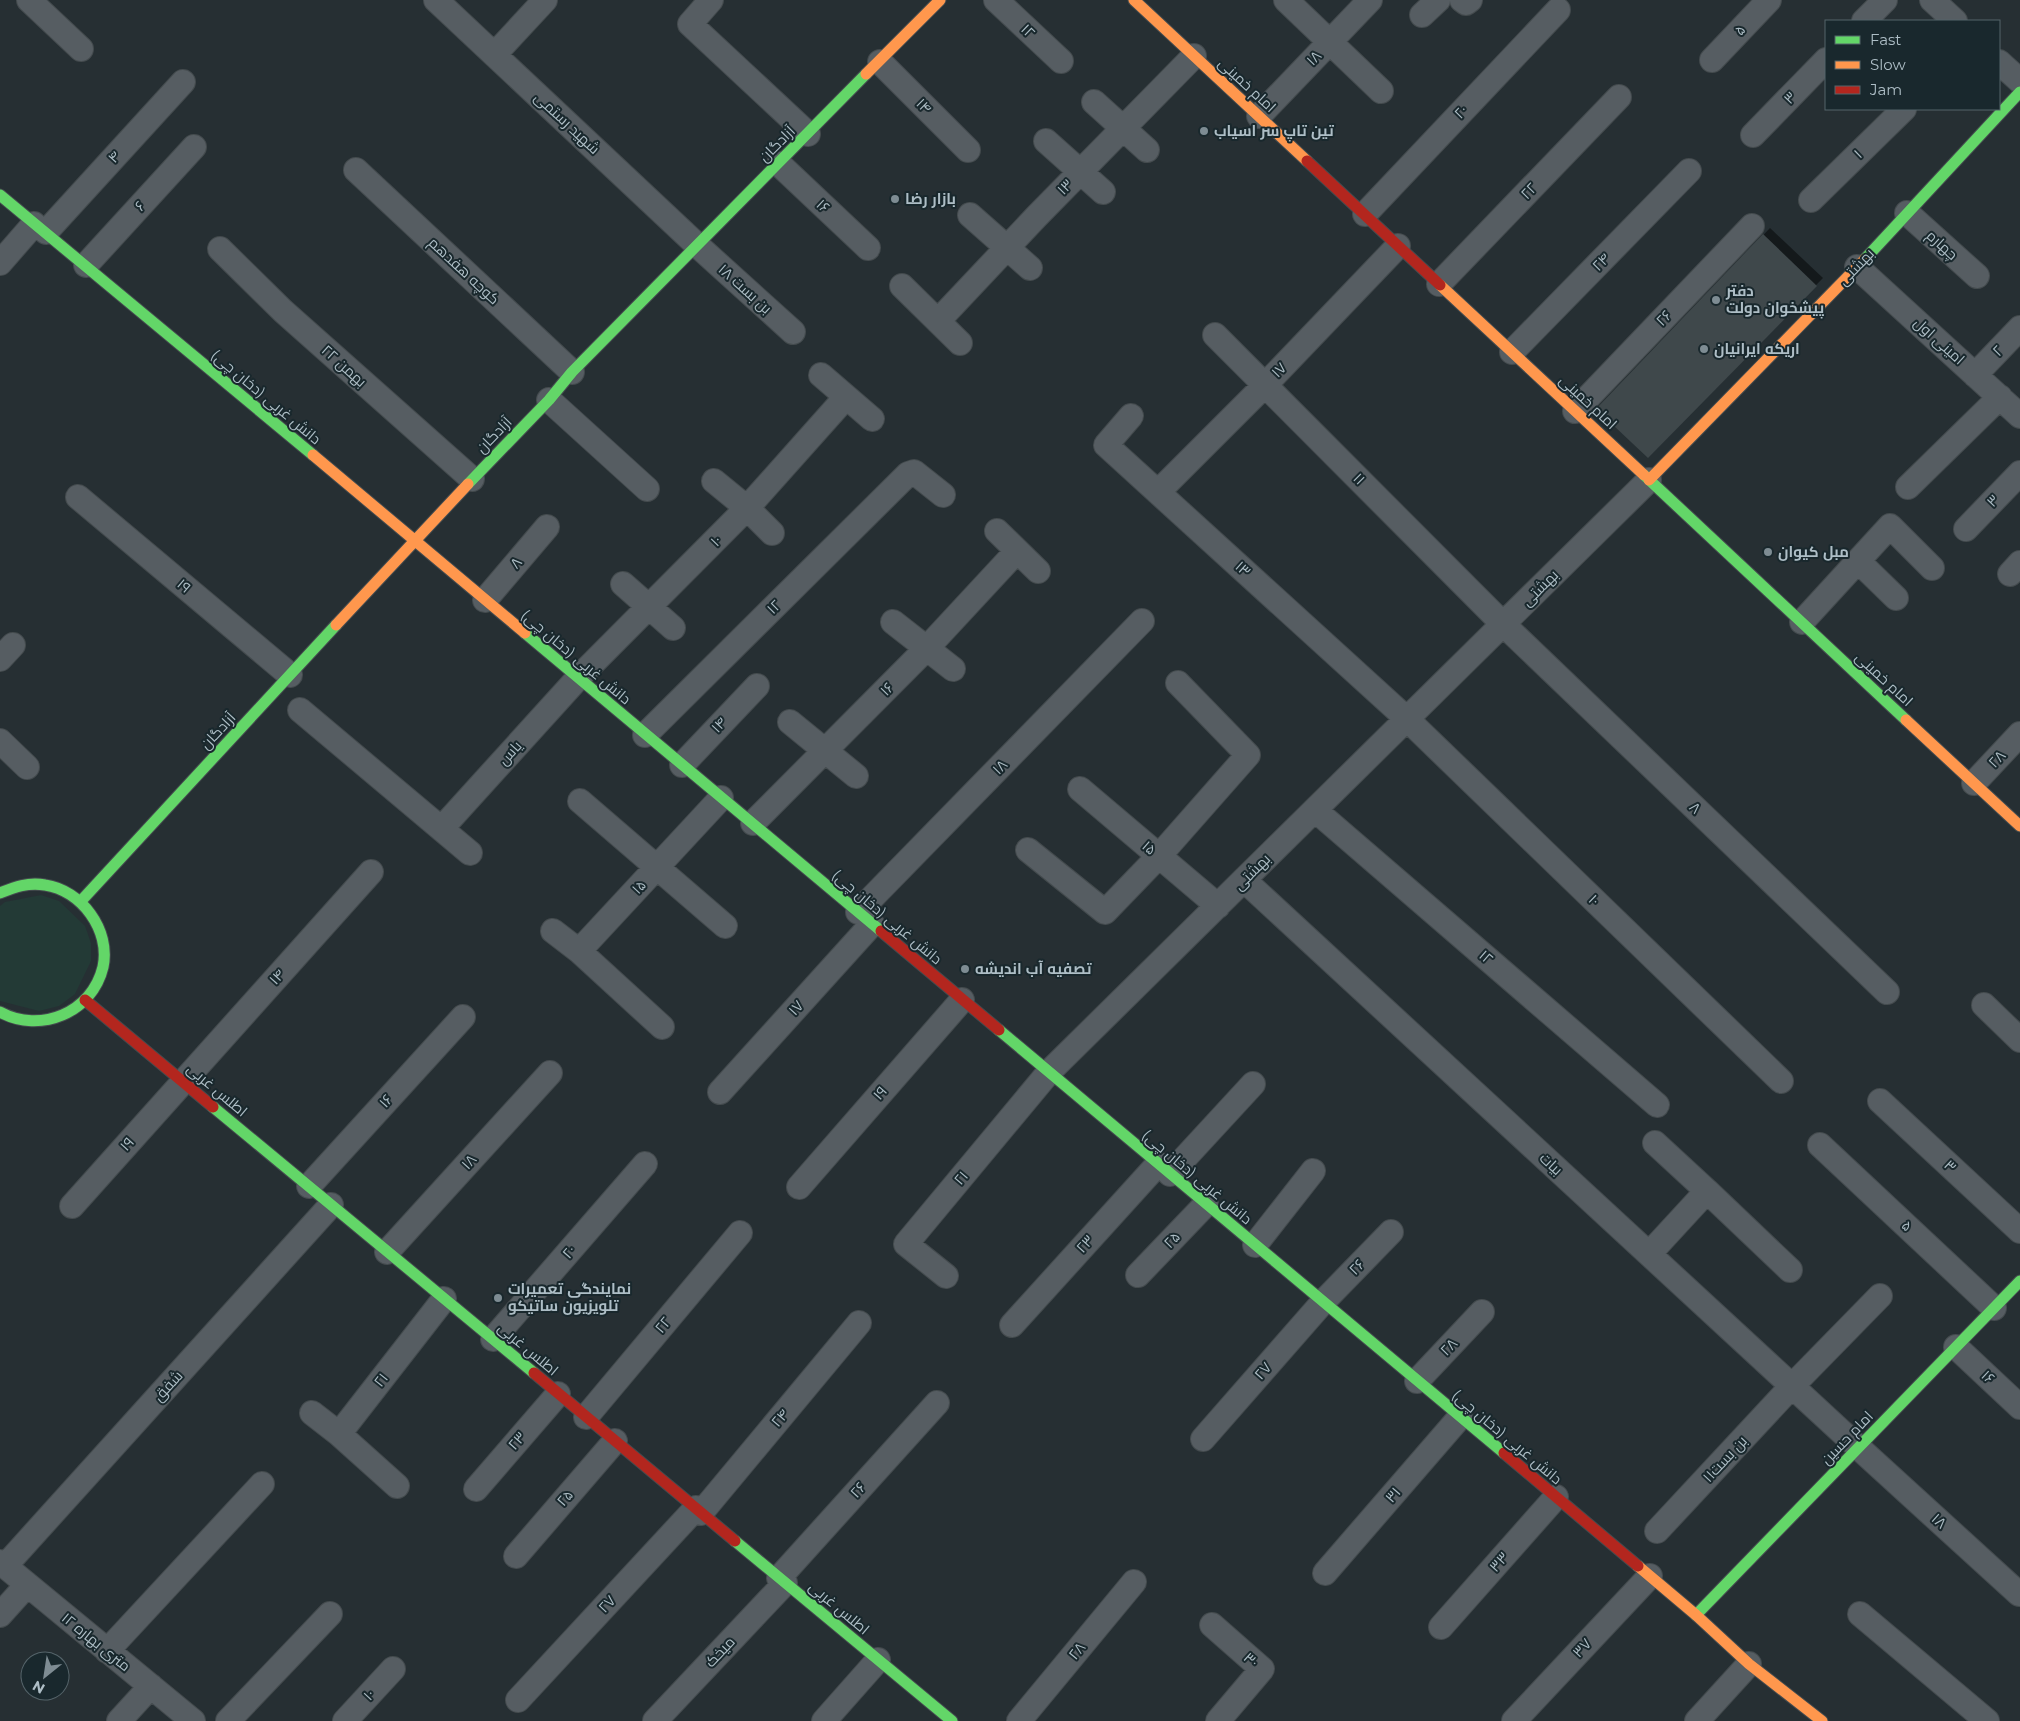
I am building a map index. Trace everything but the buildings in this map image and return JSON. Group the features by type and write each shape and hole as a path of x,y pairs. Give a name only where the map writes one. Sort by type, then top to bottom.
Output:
{"street":[{"path":"29,0 81,49"},
{"name":"شهید رستمی","path":"436,0 496,54 698,246"},
{"path":"496,54 546,0"},
{"path":"710,0 690,24 808,134"},
{"name":"آزادگان","path":"81,901 414,540 549,400 572,372 940,0"},
{"name":"۱۲","path":"996,0 1061,61"},
{"name":"امام خمینی","path":"1134,0 2020,826"},
{"path":"1286,0 1380,91"},
{"name":"۱۸","path":"1259,116 1370,0"},
{"path":"1462,0 1466,4 1470,0"},
{"name":"۵","path":"1712,60 1769,0"},
{"path":"1865,20 1884,0"},
{"path":"1932,0 1954,20"},
{"name":"۲۰","path":"1364,214 1558,10"},
{"name":"۱۳","path":"938,321 1194,56"},
{"name":"۳","path":"1753,135 1825,61"},
{"name":"۱۴","path":"880,62 968,150"},
{"path":"2000,63 2020,81"},
{"name":"۴","path":"0,263 40,228 183,82"},
{"name":"بهشتی","path":"1049,1072 1649,480 1857,267 2020,92"},
{"name":"۲۲","path":"1439,284 1619,97"},
{"path":"1094,102 1147,150"},
{"name":"۱","path":"1811,200 1903,110"},
{"path":"1046,141 1103,192"},
{"name":"۶","path":"86,265 194,147"},
{"name":"۱۶","path":"779,164 868,248"},
{"name":"کوچه هفدهم","path":"356,170 572,372"},
{"name":"۲۴","path":"1512,352 1689,171"},
{"name":"دانش غربی (دخان چی)","path":"0,195 86,265 1556,1497 1696,1615 1749,1664 1822,1721"},
{"name":"چهارم","path":"1907,213 1977,276"},
{"path":"970,215 1030,268"},
{"name":"۲۶","path":"1575,411 1752,226"},
{"name":"بن بست ۱۸","path":"698,246 793,332"},
{"name":"۱۷","path":"1158,492 1265,385 1398,246"},
{"name":"۲۲ بهمن","path":"220,249 283,311 472,479"},
{"name":"امینی اول","path":"1857,267 2020,416"},
{"path":"902,286 960,343"},
{"name":"۲","path":"1975,375 2020,328"},
{"name":"۱۱","path":"1215,334 1503,624"},
{"path":"821,375 872,420"},
{"name":"۱۰","path":"578,678 747,508 846,397"},
{"path":"1908,487 2000,397"},
{"path":"549,400 647,489"},
{"name":"۱۳","path":"1131,416 1106,445 1407,719"},
{"name":"۱۲","path":"645,735 908,474 914,472 943,495"},
{"name":"۳","path":"1966,529 2020,473"},
{"path":"714,481 747,508 772,533"},
{"name":"۱۹","path":"78,497 290,674"},
{"path":"1802,622 1890,526 1932,568"},
{"name":"۸","path":"485,600 547,527"},
{"path":"996,531 1038,571"},
{"name":"۱۶","path":"753,824 927,648 1017,551"},
{"path":"1858,561 1896,598"},
{"path":"623,584 673,628"},
{"name":"۱۸","path":"865,918 1142,621"},
{"path":"893,622 952,669"},
{"name":"۸","path":"1503,624 1887,992"},
{"name":"یاس","path":"442,828 578,678"},
{"path":"1028,850 1105,912 1159,856 1248,756 1178,683"},
{"name":"۱۴","path":"682,765 756,686"},
{"path":"300,710 470,853"},
{"name":"۱۰","path":"1407,719 1782,1080"},
{"path":"790,722 856,776"},
{"name":"۲۸","path":"1974,783 2020,734"},
{"path":"0,741 27,767"},
{"name":"۱۵","path":"1080,789 1218,906"},
{"name":"۱۵","path":"579,951 721,798"},
{"path":"580,801 658,866 725,926"},
{"name":"۱۲","path":"1315,810 1657,1105"},
{"name":"۱۴","path":"183,1082 371,872"},
{"name":"بیات","path":"1244,880 1859,1448"},
{"path":"0,893 8,888 26,884 46,884 65,890 81,901 95,918 103,939 104,961 98,982 85,1000 68,1013 48,1021 27,1021 7,1016 0,1012"},
{"name":"۱۷","path":"720,1092 865,918"},
{"path":"553,931 579,951 662,1028"},
{"name":"اطلس غربی","path":"85,1000 952,1721"},
{"name":"۱۹","path":"799,1187 962,1000"},
{"path":"1984,1005 2020,1040"},
{"name":"۱۶","path":"309,1186 463,1017"},
{"name":"۲۱","path":"946,1276 906,1244 1049,1072"},
{"name":"۱۸","path":"387,1252 550,1073"},
{"name":"۱۹","path":"72,1206 183,1082"},
{"name":"۲۳","path":"1012,1325 1164,1169 1253,1084"},
{"name":"۳","path":"1880,1101 2020,1231"},
{"path":"1656,1143 1790,1270"},
{"name":"۵","path":"1820,1145 1994,1308"},
{"name":"۲۰","path":"493,1339 645,1164"},
{"path":"1255,1245 1313,1171"},
{"path":"1649,1254 1707,1191"},
{"name":"۲۵","path":"1138,1275 1206,1204"},
{"name":"شفق","path":"2,1564 331,1205"},
{"name":"۲۶","path":"1323,1302 1390,1232"},
{"name":"۲۲","path":"586,1417 740,1233"},
{"name":"امام حسین","path":"1696,1615 2020,1281"},
{"name":"بن بست۱۱","path":"1657,1531 1792,1386 1880,1296"},
{"name":"۲۱","path":"339,1434 444,1299"},
{"name":"۲۷","path":"1203,1439 1323,1302"},
{"name":"۲۸","path":"1417,1381 1482,1312"},
{"name":"۲۴","path":"698,1511 860,1323"},
{"name":"۱۶","path":"1956,1347 2020,1408"},
{"name":"۲۳","path":"476,1489 558,1394"},
{"name":"۲۶","path":"782,1580 937,1403"},
{"path":"312,1414 339,1434 397,1486"},
{"name":"۳۱","path":"1325,1573 1460,1417"},
{"name":"۲۵","path":"516,1556 615,1441"},
{"name":"۱۸","path":"1859,1448 2019,1594"},
{"path":"107,1651 262,1484"},
{"name":"۳۳","path":"1441,1626 1556,1497"},
{"name":"۲۷","path":"518,1700 698,1511"},
{"name":"۱۲ متری بهاره","path":"2,1564 193,1721"},
{"name":"۳۷","path":"1514,1721 1650,1576"},
{"name":"میخک","path":"655,1721 782,1580"},
{"name":"۲۸","path":"1019,1721 1134,1582"},
{"path":"0,1614 27,1585"},
{"path":"228,1721 330,1614"},
{"path":"1860,1614 1987,1721"},
{"name":"۳۰","path":"1212,1625 1262,1669 1218,1721"},
{"path":"824,1721 878,1660"},
{"path":"1697,1721 1749,1664"},
{"name":"۱۰","path":"345,1721 393,1668"},
{"path":"119,1721 151,1686"}],"green space":[{"path":"41,895 59,901 85,926 91,943 91,961 75,994 59,1006 39,1011 0,1001 0,906 5,902"}],"traffic: fast":[{"path":"468,484 549,400 572,372 866,74"},
{"path":"1865,259 2020,92"},
{"path":"0,195 313,455"},
{"path":"1644,475 1906,720"},
{"path":"81,901 336,625"},
{"path":"525,633 881,931"},
{"path":"0,893 33,884 58,888 81,903 90,914 98,926 104,953 103,967 97,983 88,997 62,1015 47,1020 31,1021 15,1018 0,1012"},
{"path":"999,1030 1504,1453"},
{"path":"213,1107 534,1373"},
{"path":"1696,1615 2020,1281"},
{"path":"735,1541 952,1721"}],"traffic: slow":[{"path":"866,74 940,0"},
{"path":"1134,0 1307,161"},
{"path":"1649,480 1865,259"},
{"path":"1440,285 1644,475"},
{"path":"313,455 525,633"},
{"path":"336,625 468,484"},
{"path":"1906,720 2020,826"},
{"path":"1638,1566 1696,1615 1749,1664 1822,1721"}],"traffic: jam":[{"path":"1307,161 1440,285"},
{"path":"881,931 999,1030"},
{"path":"85,1000 213,1107"},
{"path":"534,1373 735,1541"},
{"path":"1504,1453 1638,1566"}],"place":[{"name":"تین تاپ سر اسیاب","path":"1204,131"},
{"name":"بازار رضا","path":"895,199"},
{"name":"دفتر پیشخوان دولت","path":"1716,300"},
{"name":"اریکه ایرانیان","path":"1704,349"},
{"name":"مبل کیوان","path":"1768,552"},
{"name":"تصفیه آب اندیشه","path":"965,969"},
{"name":"نمایندگی تعمیرات تلویزیون ساتیکو","path":"498,1298"}]}
